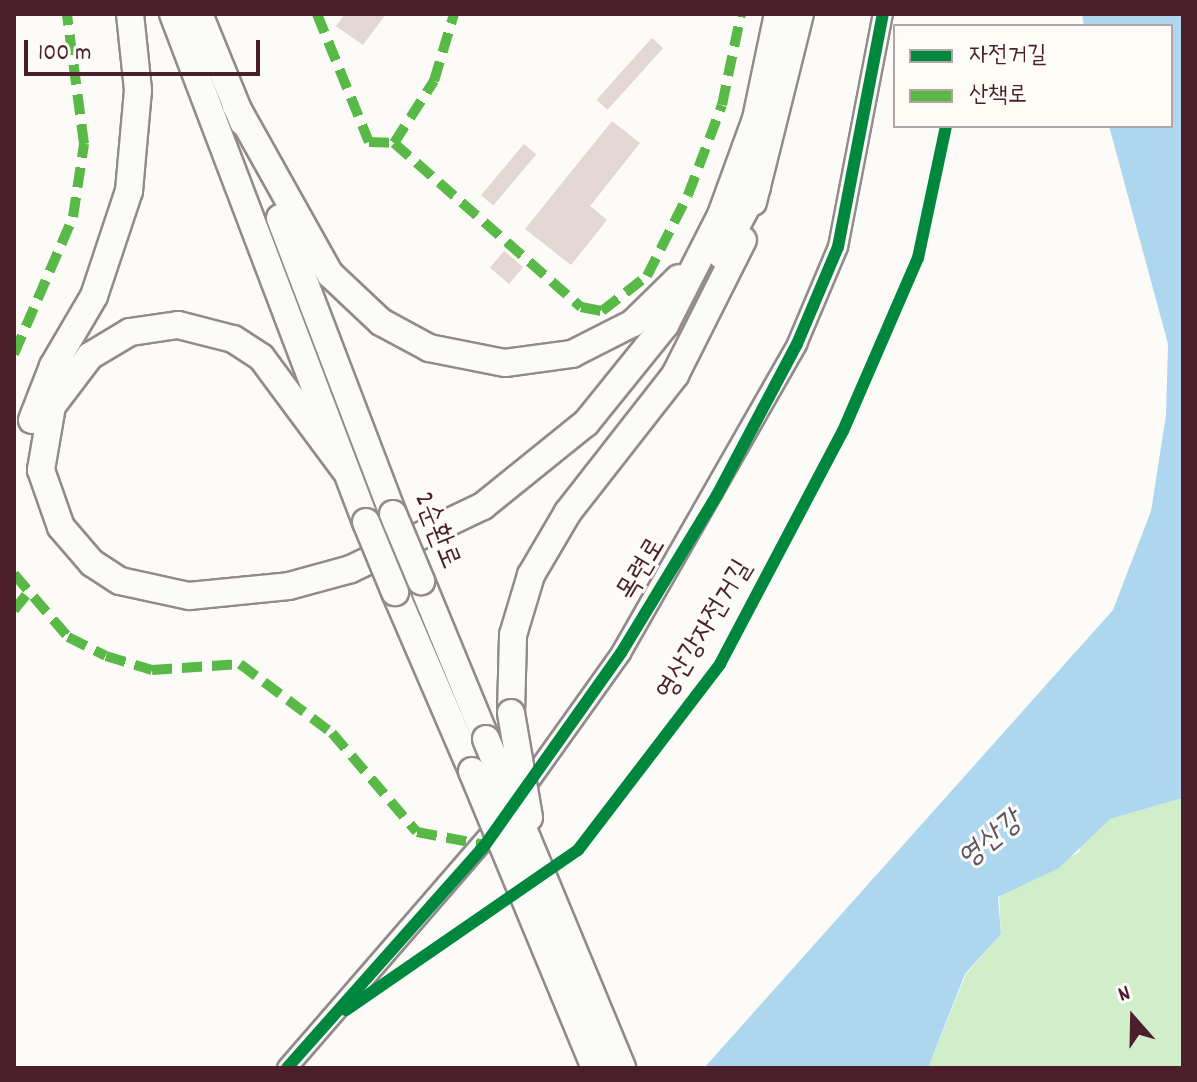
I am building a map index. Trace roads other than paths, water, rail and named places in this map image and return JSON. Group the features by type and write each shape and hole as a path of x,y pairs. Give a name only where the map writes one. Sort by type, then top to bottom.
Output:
{"highway":[{"path":"130,14 138,90 129,191 94,296 37,399 26,459 45,528 74,568 109,595 190,610 281,600 365,577 476,526 565,461 651,367 757,187"},
{"path":"173,14 345,470 595,1068"},
{"name":"2순환로","path":"199,14 393,514 622,1068"},
{"path":"345,470 261,357 233,339 178,325 130,332 90,356 52,406 41,470 61,527 120,581 189,596 289,586 351,569 442,529 550,458 665,325 721,215 756,119 778,14"},
{"path":"535,856 511,713 513,635 531,575 568,512 675,375 741,249 800,14"},
{"path":"236,106 311,248 349,296 408,339 468,358 540,359 607,338 669,292 721,215"}],"street":[{"name":"목련로","path":"287,1068 485,845 621,653 717,495 797,344 838,247 883,14"}],"water":[{"name":"영산강","path":"1082,14 1183,14 1183,798 1110,819 1059,868 998,897 1001,934 965,974 928,1068 704,1068 1113,610 1151,511 1166,415 1168,344 1110,128 1173,128 1173,24 1084,24"}]}
